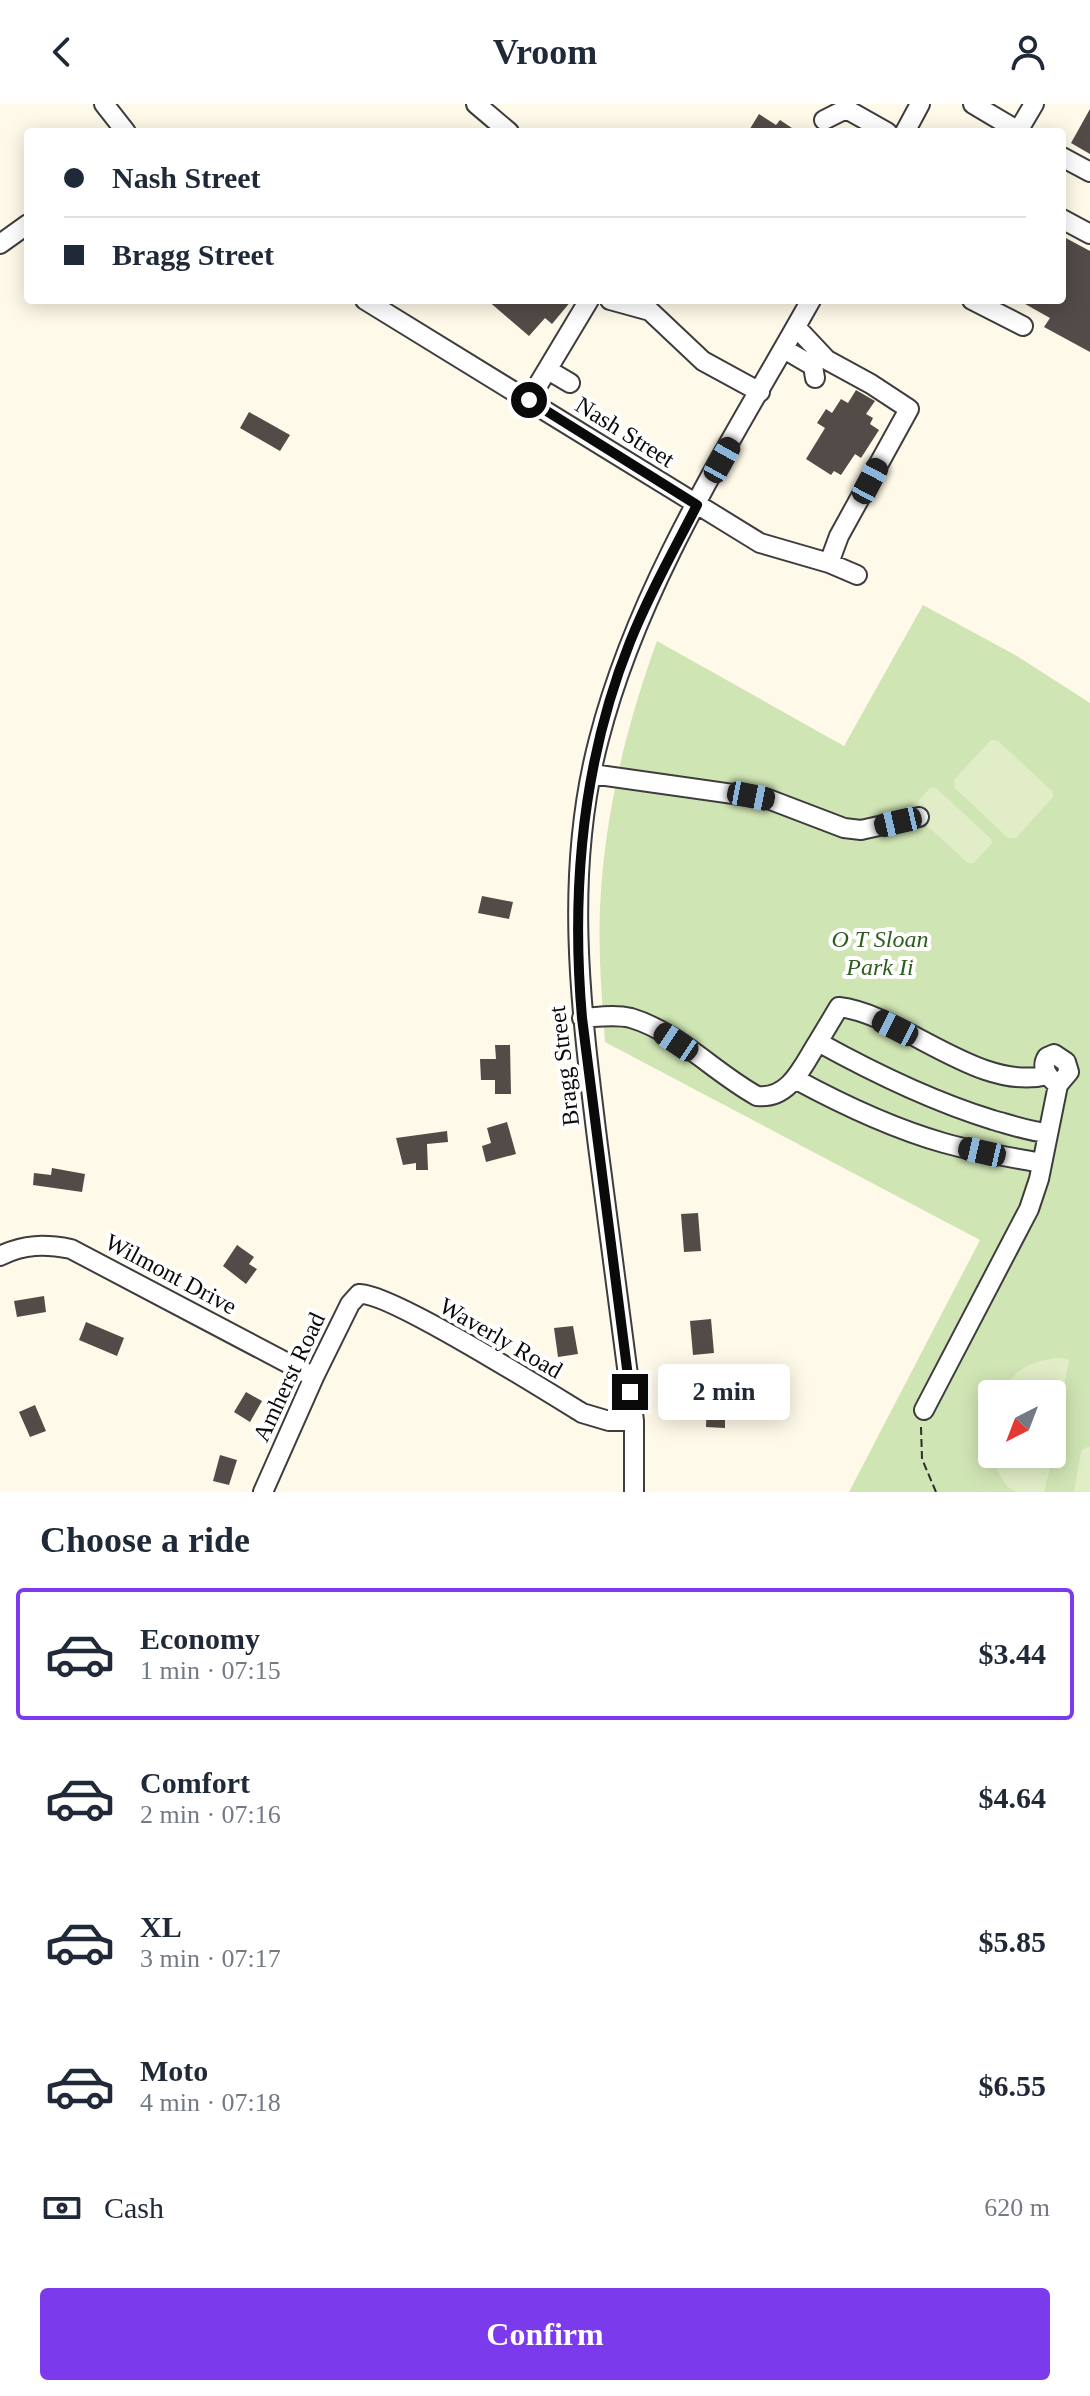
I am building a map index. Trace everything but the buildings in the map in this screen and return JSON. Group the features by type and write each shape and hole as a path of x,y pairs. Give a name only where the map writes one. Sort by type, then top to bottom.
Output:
{"street":[{"path":"104,104 123,128"},
{"path":"476,104 504,128"},
{"path":"907,128 920,104"},
{"path":"973,104 1014,128"},
{"path":"1021,128 1034,104"},
{"path":"824,120 846,109 880,128"},
{"path":"1066,159 1090,172"},
{"path":"1066,221 1090,234"},
{"path":"0,244 24,227"},
{"name":"Nash Street","path":"372,304 760,543 829,563 857,575"},
{"path":"529,400 587,304"},
{"path":"625,304 650,311 703,361 760,392"},
{"name":"Bragg Street","path":"634,1492 634,1421 578,973 578,893 583,824 598,740 630,641 697,505 809,304"},
{"path":"980,304 1023,326"},
{"path":"796,327 827,360 909,409 839,536 829,563"},
{"path":"784,349 813,366 815,378 827,360"},
{"path":"548,370 570,383"},
{"path":"592,774 768,799 844,828 861,830 919,817"},
{"path":"582,1018 613,1015 654,1027 757,1096 769,1098 782,1092 795,1079 839,1007 855,1009 939,1050 985,1068 1017,1077 1052,1080 1042,1163 1029,1209 924,1410"},
{"path":"818,1042 926,1096 1006,1124 1047,1133"},
{"path":"795,1079 866,1115 912,1133 982,1152 1042,1163"},
{"name":"Wilmont Drive","path":"0,1256 42,1244 71,1249 314,1377"},
{"name":"Waverly Road","path":"350,1304 359,1294 375,1296 514,1371 582,1413 609,1421 634,1421"},
{"name":"Amherst Road","path":"263,1492 350,1304"}],"path":[{"path":"924,1410 920,1447 936,1492"}],"green space":[{"name":"O T Sloan Park Ii","path":"923,605 1017,656 1090,703 1090,1492 849,1492 980,1240 605,1042 600,925 606,840 626,739 657,641 844,746"},
{"path":"991,740 998,741 1052,791 1053,797 1016,838 1008,838 955,788 954,780"},
{"path":"931,787 936,788 991,839 992,843 974,863 968,863 912,812 912,808"},
{"path":"1043,1360 1069,1360 1065,1380 1011,1380 1019,1371"},
{"path":"1090,1447 1090,1492 1074,1492 1081,1451"},
{"path":"997,1468 1050,1468 1044,1492 1012,1490"}],"route":[{"path":"529,400 697,505 650,597 618,675 598,740 580,853 578,973 582,1018 630,1392"}]}
